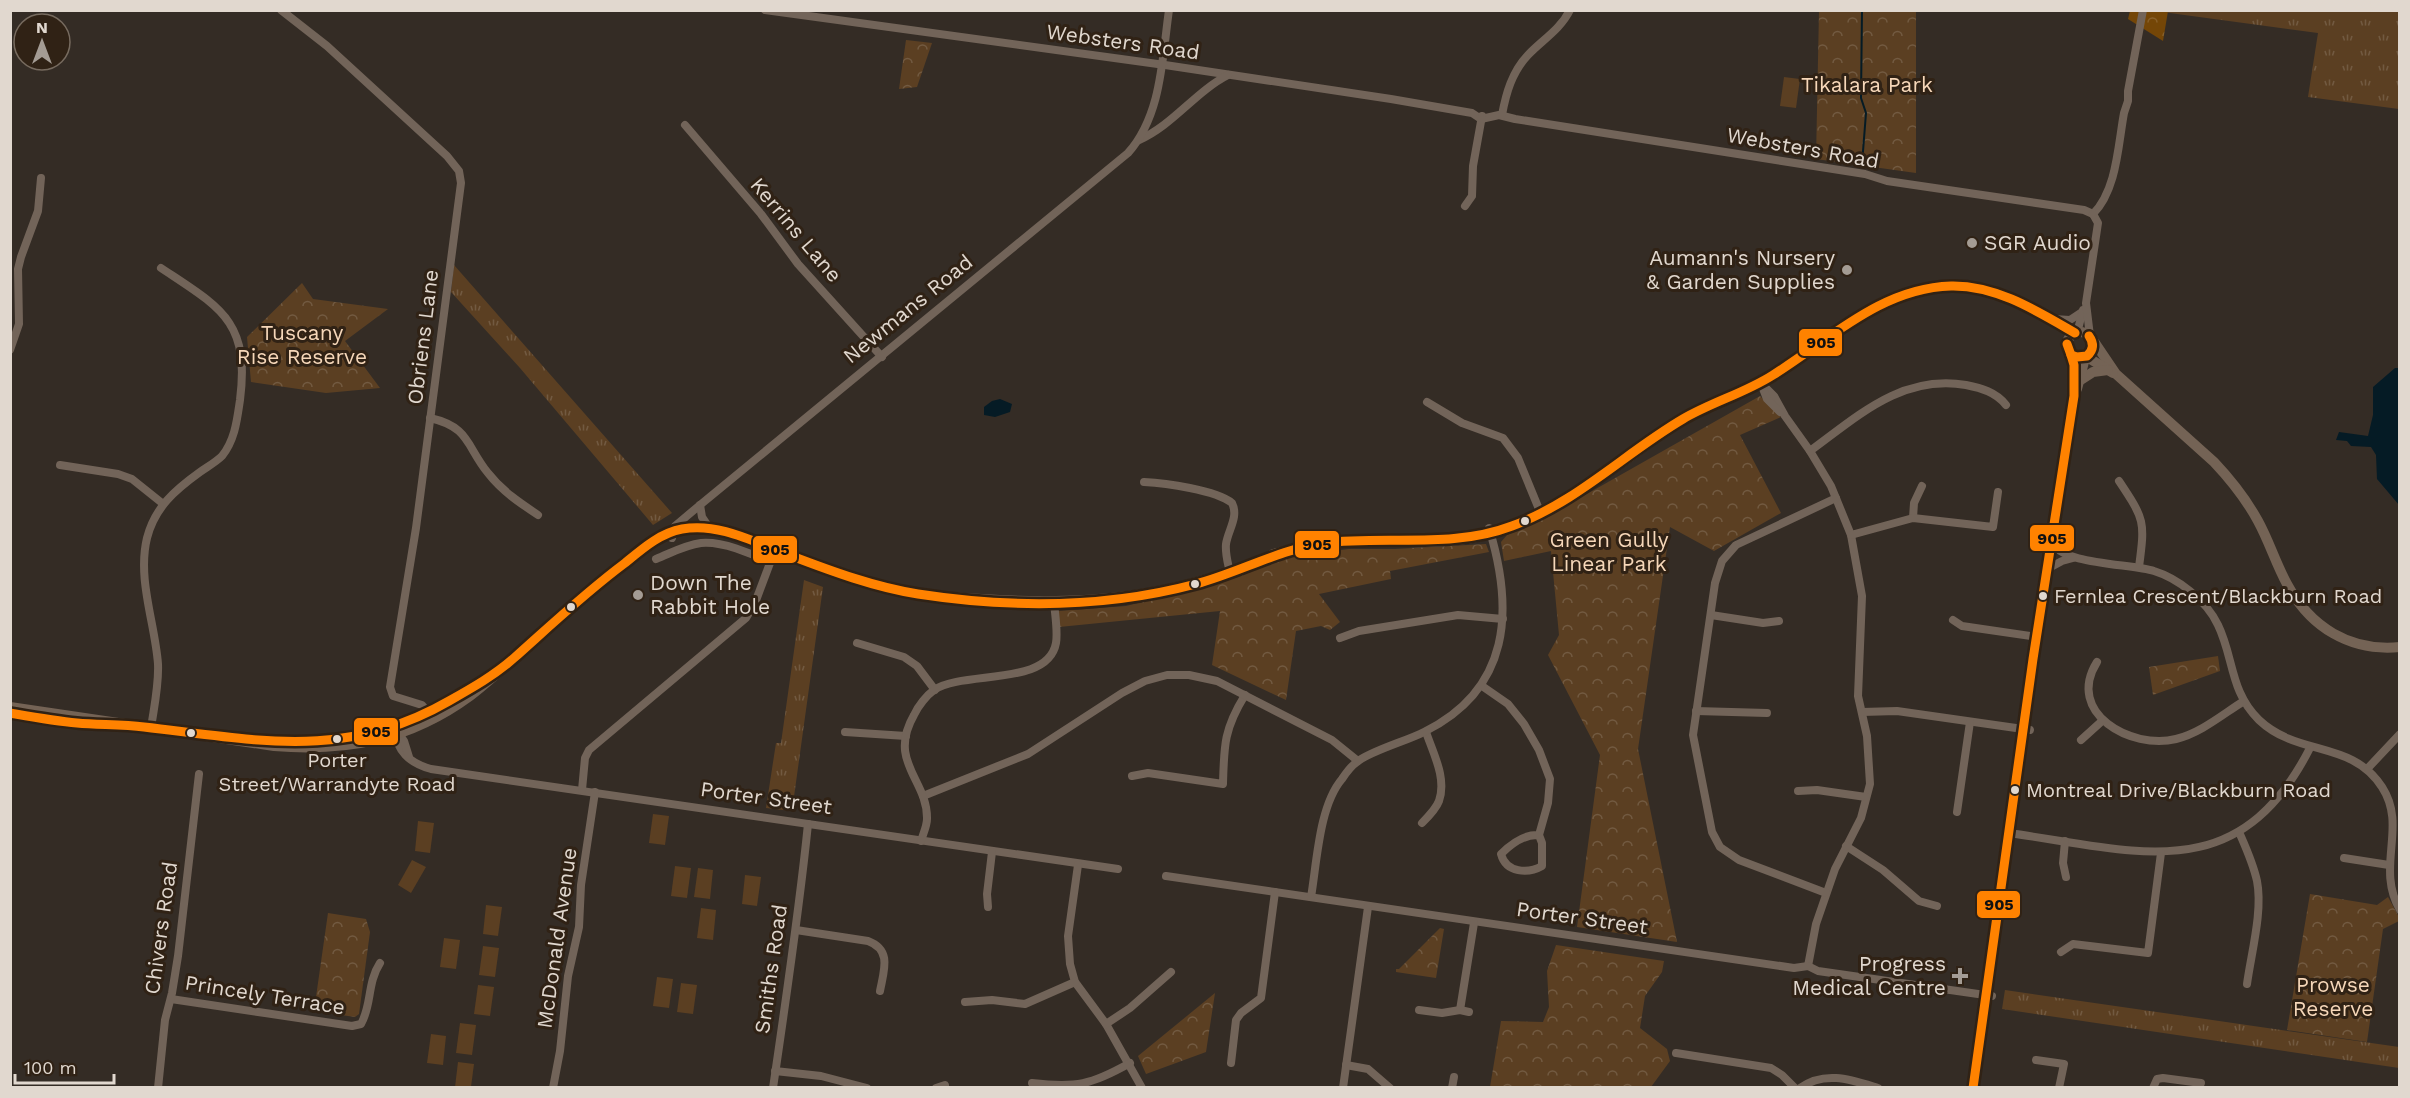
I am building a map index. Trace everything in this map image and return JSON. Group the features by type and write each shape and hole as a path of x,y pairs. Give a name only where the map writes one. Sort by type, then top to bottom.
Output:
{"main road":[{"path":"672,535 693,528 732,533 849,576 896,590 966,598 1054,602 1098,600 1203,583 1230,570 1277,554 1350,540 1448,540 1490,531 1540,511 1594,484 1655,440 1764,387 1814,353 1846,326 1875,307 1904,294 1951,286 1995,292 2024,304 2076,333 2084,333 2091,338 2112,372"},
{"path":"1973,1088 1989,996 2027,729 2037,637 2074,396 2074,365 2069,351 2062,336 2046,318"},
{"path":"2069,351 2069,338 2076,333"},
{"path":"2074,396 2086,357 2093,350 2091,338"},
{"path":"2069,351 2079,359 2086,357 2112,372 2229,478 2259,523 2286,584 2304,610 2315,620 2336,637 2350,643 2378,648 2400,647"},
{"path":"2079,381 2093,372 2112,372"},
{"path":"672,535 711,535 761,545"},
{"name":"Newmans Road","path":"396,733 470,696 638,558 672,535"},
{"path":"2027,729 2042,649 2049,568"},
{"path":"10,707 274,746 327,748 355,745 396,733"},
{"path":"10,713 78,723 127,725"},
{"path":"1979,1088 1989,996"}],"street":[{"name":"Obriens Lane","path":"280,10 336,54 447,156 459,171 461,183 416,528 390,687 393,696 423,705 432,716"},
{"name":"Newmans Road","path":"1139,140 1154,105 1169,10"},
{"path":"1504,115 1508,89 1520,65 1554,32 1570,10"},
{"path":"2076,333 2084,308 2098,223 2094,214 2102,205 2109,189 2124,113 2122,99 2128,91 2143,10"},
{"name":"Websters Road","path":"767,11 1206,71 1439,107 1479,116 1504,115 1865,174 1887,181 2084,210 2094,214"},
{"path":"1206,71 1212,84"},
{"name":"Newmans Road","path":"672,535 675,525 1117,164 1139,140 1159,129 1212,84 1229,75"},
{"path":"1465,206 1472,196 1479,116"},
{"name":"Kerrins Lane","path":"685,125 761,214 798,264 882,357"},
{"path":"10,350 20,324 18,269 38,211 41,178"},
{"path":"151,728 158,665 144,564 149,530 162,503 180,486 221,458 230,443 237,423 241,393 242,351 231,324 214,305 161,268"},
{"path":"2046,318 2064,321 2084,308"},
{"path":"2084,308 2091,338"},
{"path":"1810,451 1878,401 1917,386 1946,383 1972,386 1995,395 2006,405"},
{"path":"1764,387 1810,451 1836,498 1851,535 1862,596 1858,696 1867,736 1870,784 1861,818 1835,869 1826,893 1816,924 1808,966"},
{"path":"1427,402 1462,423 1503,438 1518,458 1540,511"},
{"path":"430,418 445,421 457,428 478,460 498,484 513,499 538,515"},
{"path":"60,465 118,474 132,479 162,503"},
{"path":"2119,481 2139,511 2142,520 2144,533 2139,567"},
{"path":"1144,482 1179,486 1221,497 1232,503 1235,515 1226,549 1230,570"},
{"path":"1913,518 1914,503 1922,486"},
{"path":"1851,535 1913,518 1993,527 1998,492"},
{"path":"1826,893 1739,860 1720,848 1712,832 1693,735 1718,571 1722,561 1736,545 1836,498"},
{"path":"700,505 702,517 710,529"},
{"path":"1311,897 1328,803 1340,781 1358,761 1426,732 1469,701 1482,686 1494,661 1503,619 1502,578 1490,531"},
{"path":"582,790 585,758 589,750 746,618 755,603 770,563 708,543 691,545 656,559"},
{"path":"2053,543 2058,552 2074,558 2139,567 2180,583 2201,601 2219,626 2238,691 2266,726 2282,737 2310,748 2347,756 2368,768 2384,789 2393,816 2394,828 2389,865 2390,885 2400,910"},
{"path":"2049,568 2074,558"},
{"path":"921,841 927,820 923,796 905,757 906,736 913,716 935,690 962,679 1027,671 1048,660 1056,644 1054,602"},
{"path":"1341,638 1359,631 1458,615 1503,619"},
{"path":"1711,615 1763,623 1779,621"},
{"path":"1953,620 1962,626 2037,637"},
{"path":"857,643 904,657 917,666 935,690"},
{"path":"2097,662 2092,670 2091,699 2102,721 2110,728 2138,740 2158,742 2177,739 2193,733 2244,701"},
{"path":"923,796 1028,754 1122,693 1145,681 1167,675 1189,675 1217,681 1332,741 1358,761"},
{"path":"1482,686 1508,704 1524,724 1539,750 1550,779 1548,803 1539,835 1542,843 1542,866 1532,872 1509,868 1501,854 1528,834 1539,835"},
{"path":"1132,776 1148,773 1223,784 1227,729 1245,695"},
{"path":"1696,711 1767,713"},
{"path":"1862,712 1897,711 2027,729"},
{"path":"2081,740 2102,721"},
{"path":"1957,812 1970,722"},
{"path":"844,732 906,736"},
{"path":"1422,824 1439,803 1443,786 1426,732"},
{"name":"Porter Street","path":"396,733 399,748 411,760 431,769 1078,865 1118,869"},
{"path":"2368,768 2400,734"},
{"path":"2012,834 2161,853 2187,851 2239,832 2263,814 2278,799 2299,769 2310,748"},
{"name":"Chivers Road","path":"158,1088 165,1020 178,956 199,774"},
{"path":"1798,791 1817,790 1866,797"},
{"name":"McDonald Avenue","path":"553,1088 560,1051 567,987 579,927 581,885 595,792"},
{"name":"Smiths Road","path":"773,1088 790,954 796,930 811,824"},
{"path":"2239,832 2250,856 2257,883 2257,906 2247,984"},
{"path":"2065,841 2062,863 2066,877"},
{"path":"1846,846 1883,870 1919,901 1937,906"},
{"path":"988,907 987,894 992,852"},
{"path":"2061,951 2073,944 2148,953 2161,853"},
{"path":"2344,858 2389,865"},
{"path":"1078,865 1068,936 1070,964 1075,982 1106,1024 1142,1088"},
{"name":"Porter Street","path":"1166,876 1794,969 1808,966 1818,971 1989,996"},
{"path":"1231,1063 1236,1020 1241,1013 1261,998 1275,892"},
{"path":"1343,1088 1368,907"},
{"path":"1419,1010 1442,1013 1464,1011 1474,922"},
{"path":"796,930 877,944 885,958 880,991"},
{"name":"Princely Terrace","path":"171,999 352,1026 361,1023 366,1016 372,975 380,963"},
{"path":"1106,1024 1130,1008 1171,972"},
{"path":"965,1002 992,1000 1025,1004 1075,982"},
{"path":"1676,1053 1771,1068 1795,1088"},
{"path":"2036,1060 2064,1064 2060,1088"},
{"path":"1032,1083 1076,1086 1108,1075 1130,1063"},
{"path":"1346,1065 1368,1069 1390,1088"},
{"path":"775,1071 821,1076 867,1088"},
{"path":"1800,1088 1810,1081 1840,1076 1878,1088"},
{"path":"1452,1088 1454,1077"},
{"path":"2153,1088 2157,1079 2163,1078 2201,1083"}],"green space":[{"name":"Tikalara Park","path":"1819,11 1916,11 1916,173 1816,159"},
{"path":"2130,11 2168,11 2163,41 2128,19"},
{"path":"2155,11 2399,11 2399,109 2308,97 2318,33"},
{"path":"906,40 932,43 917,87 899,89"},
{"path":"1784,77 1800,79 1796,108 1780,106"},
{"path":"454,265 672,513 653,525 520,368 451,292"},
{"name":"Tuscany Rise Reserve","path":"302,283 313,299 388,309 345,341 380,388 326,393 251,382 247,337"},
{"name":"Green Gully Linear Park","path":"1760,396 1781,417 1740,435 1781,513 1714,551 1670,527 1638,749 1677,942 1577,927 1600,755 1548,655 1559,635 1551,551 1504,561 1501,542 1507,535 1541,520"},
{"path":"1486,544 1489,552 1390,571 1391,579 1319,594 1340,622 1330,630 1321,626 1296,631 1286,700 1212,665 1220,611 1059,627 1058,611 1126,606 1210,585 1284,558 1349,549"},
{"path":"804,580 823,587 792,811 766,808 776,743 781,743"},
{"path":"2218,656 2220,671 2153,695 2149,667"},
{"path":"653,814 669,816 665,845 649,843"},
{"path":"418,821 434,823 430,853 415,851"},
{"path":"412,860 426,867 411,893 398,885"},
{"path":"675,866 691,868 687,898 671,896"},
{"path":"698,868 713,870 710,899 694,897"},
{"path":"745,875 761,877 757,906 742,904"},
{"name":"Prowse Reserve","path":"2310,894 2377,905 2388,897 2399,917 2399,921 2383,929 2367,1042 2287,1030"},
{"path":"486,905 502,907 498,936 483,934"},
{"path":"701,908 716,910 713,940 697,938"},
{"path":"328,913 366,919 370,932 359,1014 355,1017 314,1011"},
{"path":"1440,928 1444,929 1436,978 1396,972 1396,969 1399,969"},
{"path":"444,938 460,940 456,969 440,967"},
{"path":"1556,945 1664,961 1662,972 1645,996 1640,1028 1667,1049 1670,1061 1651,1087 1490,1087 1501,1021 1543,1022 1549,1007 1547,971"},
{"path":"483,946 499,948 495,977 479,975"},
{"path":"657,977 673,979 669,1008 653,1006"},
{"path":"681,983 697,985 693,1014 677,1012"},
{"path":"478,985 494,987 490,1016 474,1014"},
{"path":"2005,990 2399,1047 2399,1068 2002,1009"},
{"path":"1215,993 1206,1052 1146,1074 1138,1056"},
{"path":"460,1023 476,1025 472,1055 456,1053"},
{"path":"431,1034 446,1036 443,1065 427,1063"},
{"path":"458,1062 474,1064 471,1087 455,1087"}],"water":[{"path":"2395,368 2399,368 2399,505 2377,479 2376,455 2371,447 2351,446 2347,441 2336,440 2339,432 2368,436 2373,415 2373,387"},
{"path":"1000,399 1012,404 1010,412 995,417 984,415 984,407"}],"waterway":[{"path":"1862,10 1861,98 1866,113 1862,164"}],"transit line":[{"name":"905","path":"10,713 85,724 136,726 263,740 337,739 373,732 411,720 491,676 596,585 645,547 666,534 682,529 710,528 723,531 837,573 902,591 952,599 1022,603 1092,601 1162,592 1196,584 1275,556 1324,543 1442,539 1489,533 1536,516 1558,504 1683,419 1762,381 1857,318 1902,296 1926,289 1951,286 1984,290 2016,301 2075,333"},
{"name":"905","path":"2067,344 2071,355 2087,356 2092,346 2089,336"},
{"name":"905","path":"1973,1088 2033,659 2074,396 2074,365 2071,355"}],"place":[{"name":"SGR Audio","path":"1972,243"},
{"name":"Aumann's Nursery & Garden Supplies","path":"1847,270"},
{"name":"Down The Rabbit Hole","path":"638,595"},
{"name":"Fernlea Crescent/Blackburn Road","path":"2043,596"},
{"name":"Porter Street/Warrandyte Road","path":"337,739"},
{"name":"Montreal Drive/Blackburn Road","path":"2015,790"},
{"name":"Progress Medical Centre","path":"1960,976"}]}
